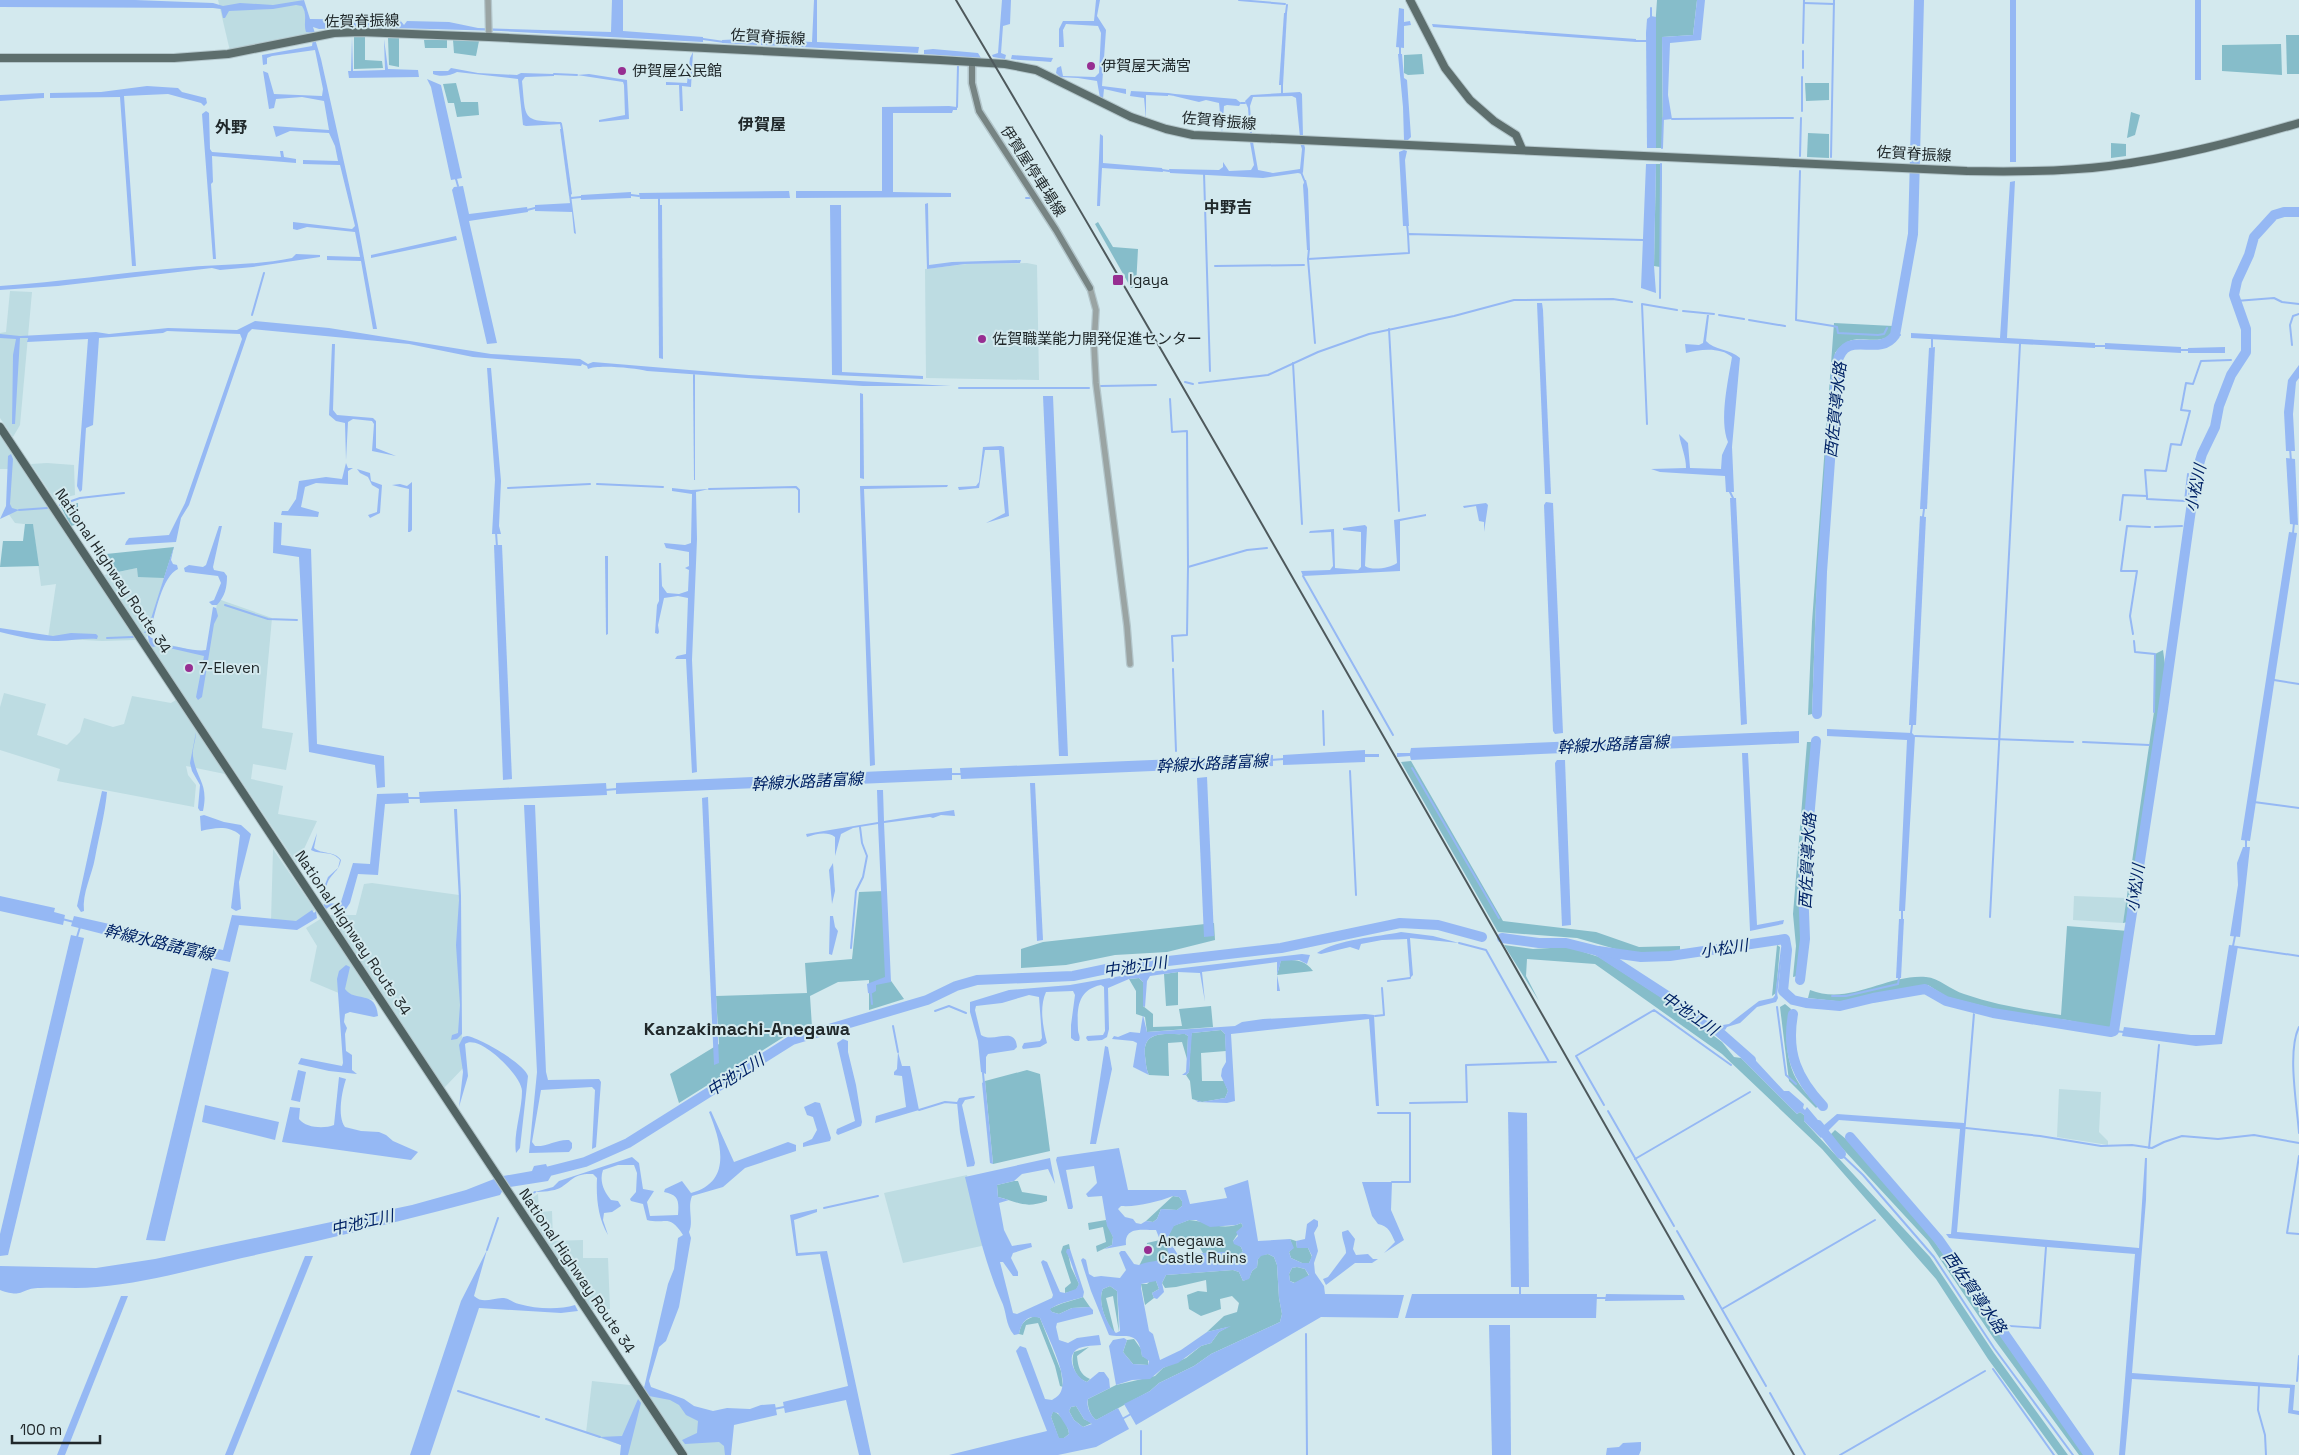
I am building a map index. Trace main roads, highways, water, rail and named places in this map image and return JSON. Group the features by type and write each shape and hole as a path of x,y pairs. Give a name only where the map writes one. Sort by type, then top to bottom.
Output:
{"highway":[{"name":"National Highway Route 34","path":"0,427 683,1455"}],"main road":[{"path":"1410,0 1445,68 1470,100 1494,121 1516,135 1522,149"},
{"name":"佐賀脊振線","path":"0,58 174,58 228,54 334,33 489,31 1005,64 1036,70 1131,117 1166,129 1194,135 1924,169 2031,172 2108,166 2184,152 2299,124"},
{"name":"伊賀屋停車場線","path":"972,62 972,83 979,111 1056,230 1090,288"}],"water":[{"path":"0,0 135,0 213,3 223,6 240,3 273,5 304,0 310,19 400,20 404,25 407,21 449,22 478,28 611,32 612,0 623,0 623,31 703,37 703,42 501,31 360,27 319,29 313,27 315,33 306,32 304,9 302,6 296,5 273,9 229,11 225,18 223,18 221,9 213,8 0,7"},
{"path":"814,0 817,0 817,42 919,47 918,53 761,45 761,39 812,42"},
{"path":"1002,0 1011,0 1010,24 1003,26 1001,53 1006,55 1005,59 993,57 992,55 998,53"},
{"path":"1096,0 1100,0 1097,16 1106,30 1102,86 1126,89 1126,94 1104,89 1103,99 1100,98 1097,81 1060,77 1056,73 1057,68 1061,66 1063,76 1095,77 1099,73 1101,33 1098,26 1066,24 1063,30 1064,47 1059,47 1059,29 1063,21 1094,21"},
{"path":"1697,0 1705,0 1701,40 1670,43 1668,95 1672,119 1663,120 1662,37 1693,35"},
{"path":"2010,0 2016,0 2016,162 2010,162"},
{"path":"2195,0 2201,0 2201,80 2195,80"},
{"path":"1399,8 1404,9 1404,22 1410,21 1411,25 1404,26 1404,48 1396,47"},
{"path":"1284,13 1287,13 1283,85 1279,85"},
{"path":"1651,16 1656,17 1656,148 1647,148 1646,33 1647,19"},
{"path":"1432,24 1636,39 1636,42 1433,27"},
{"path":"352,37 353,71 385,70 384,39 388,69 418,70 419,77 349,78 348,71 351,71"},
{"path":"313,39 315,39 321,59 358,225 377,329 373,329 361,261 327,260 327,256 360,257 355,232 307,227 297,230 293,229 293,222 352,229 355,226 340,165 303,164 303,160 338,161 335,146 329,133 290,131 276,137 273,126 329,130 324,101 302,97 276,99 274,108 269,109 263,71 268,73 274,94 322,96 323,89 315,50 272,56 267,58 267,64 263,65 262,55 312,46"},
{"path":"756,39 757,45 722,43 722,40"},
{"path":"924,50 978,53 981,58 924,54"},
{"path":"693,52 691,87 682,86 683,111 680,111 679,85 666,85 666,82 687,83 690,58"},
{"path":"1398,54 1402,54 1404,78 1407,80 1411,137 1407,141 1404,140"},
{"path":"1012,55 1053,58 1051,62 1020,60 1011,59"},
{"path":"451,68 478,73 554,74 554,76 525,77 522,81 524,103 528,115 532,119 561,122 562,124 523,125 518,79 457,72 445,76 433,74 433,71 448,71"},
{"path":"589,74 627,80 629,119 599,122 599,120 625,115 624,85 623,82 577,75"},
{"path":"427,79 441,85 462,178 451,180 431,87"},
{"path":"147,86 178,88 182,92 206,98 207,103 204,106 201,103 168,94 124,96 136,266 132,266 120,97 50,98 50,93 101,92"},
{"path":"1131,91 1168,93 1168,96 1146,95 1146,119 1144,98 1130,96"},
{"path":"1300,92 1302,94 1303,137 1300,137 1296,98 1292,96 1253,97 1250,106 1252,134 1250,134 1248,108 1245,101 1251,95"},
{"path":"44,93 44,98 0,101 0,95"},
{"path":"1175,94 1236,99 1241,103 1239,106 1224,106 1222,133 1219,103 1206,100 1199,102 1174,96"},
{"path":"882,107 957,107 957,110 953,110 952,113 893,113 893,192 951,193 951,197 796,198 796,191 882,191"},
{"path":"206,111 209,113 210,149 212,152 281,157 280,151 283,151 284,157 296,159 296,163 212,156 213,182 211,184 216,259 213,259 202,114"},
{"path":"560,129 563,129 572,194 569,196"},
{"path":"1100,134 1103,136 1103,163 1162,168 1163,172 1102,168 1100,206 1097,206"},
{"path":"1250,142 1253,142 1258,170 1273,173 1300,169 1302,149 1300,143 1304,144 1302,174 1263,178 1170,173 1169,169 1219,170 1223,167 1223,162 1229,171 1251,170 1254,165"},
{"path":"1407,151 1405,160 1409,226 1403,226 1399,152"},
{"path":"1646,164 1656,164 1654,266 1656,293 1641,288"},
{"path":"1305,180 1308,189 1310,250 1307,250 1303,185"},
{"path":"2015,181 2007,338 2095,343 2095,348 1911,338 1911,333 2000,338 2010,182"},
{"path":"463,186 469,214 527,207 528,212 469,221 497,343 487,344 452,190 454,187"},
{"path":"789,191 790,198 640,199 639,193"},
{"path":"631,192 631,198 581,200 581,195"},
{"path":"572,203 576,234 574,233 572,212 535,211 535,205"},
{"path":"928,203 929,265 952,262 1021,260 1020,263 965,264 927,269 925,204"},
{"path":"658,205 662,205 663,359 659,358"},
{"path":"830,205 841,205 842,372 923,376 923,379 832,375"},
{"path":"456,236 457,240 371,258 371,255"},
{"path":"296,254 320,255 320,257 253,267 220,270 212,268 58,286 0,290 0,286 178,268 264,262 292,258"},
{"path":"1537,303 1542,303 1543,310 1551,494 1545,494"},
{"path":"1707,315 1709,315 1706,341 1740,358 1732,447 1734,492 1726,492 1725,476 1660,472 1651,469 1686,468 1679,434 1688,443 1690,468 1721,469 1722,455 1728,442 1725,433 1724,412 1732,357 1716,350 1686,353 1685,344 1699,345 1703,343"},
{"path":"255,321 329,328 491,354 580,359 588,364 593,362 749,375 951,386 863,386 647,371 617,367 588,369 587,366 582,364 581,366 473,357 409,344 252,329 248,333 189,505 181,518 176,542 125,545 129,538 169,535 185,503 242,339 240,334 167,331 163,333 99,338 93,425 86,428 82,490 80,492 77,486 88,339 27,342 28,338 20,338 15,424 12,424 13,355 16,339 0,338 0,334 20,336 96,332 109,334 168,328 237,330"},
{"path":"2105,343 2181,347 2181,353 2105,349"},
{"path":"332,344 335,344 333,410 337,415 373,418 376,421 376,448 396,456 372,451 374,424 372,421 353,419 348,422 346,460 345,423 336,421 329,415"},
{"path":"1935,347 1927,509 1920,509 1929,348"},
{"path":"2225,347 2225,353 2188,353 2188,348"},
{"path":"2299,365 2299,378 2296,382 2293,414 2295,451 2286,451 2284,412 2288,380"},
{"path":"487,368 491,368 501,481 499,526 501,534 492,534 495,480"},
{"path":"693,380 695,380 695,480 694,480"},
{"path":"860,393 863,394 864,479 860,478"},
{"path":"1043,396 1053,396 1068,756 1059,756"},
{"path":"983,447 1004,447 1009,516 986,523 1005,513 999,450 985,450 979,488 959,490 958,487 976,486 979,482"},
{"path":"11,454 13,459 10,504 12,508 19,510 0,519 6,506 8,456"},
{"path":"2286,458 2295,459 2298,525 2290,524"},
{"path":"346,463 348,468 353,468 348,471 348,485 316,483 305,487 301,507 319,512 318,517 281,515 282,511 288,511 296,499 299,481 326,477 342,479"},
{"path":"357,469 370,473 371,481 382,485 380,513 370,518 368,515 377,512 379,489 372,485 368,477"},
{"path":"412,482 412,530 408,532 409,489 392,485 400,484 407,486"},
{"path":"948,485 947,487 864,489 875,765 870,766 860,486"},
{"path":"672,488 709,489 696,492 697,539 692,660 697,772 692,773 686,659 675,659 677,656 686,654 688,598 678,596 664,598 658,625 659,632 658,634 655,633 659,601 659,563 661,563 662,586 667,593 679,594 688,591 689,570 685,568 689,566 689,552 666,548 664,543 685,545 691,543 692,494 672,491"},
{"path":"1730,498 1736,498 1747,724 1741,725"},
{"path":"1546,502 1553,503 1563,733 1555,734 1553,731 1544,505"},
{"path":"1486,503 1488,505 1484,532 1484,522 1479,521 1476,506 1464,508 1463,506"},
{"path":"1426,514 1426,516 1400,521 1400,571 1303,576 1301,571 1330,570 1333,566 1331,532 1309,533 1310,531 1334,529 1335,568 1358,570 1361,567 1361,532 1343,530 1343,528 1365,525 1367,527 1365,566 1368,568 1381,568 1397,563 1394,520"},
{"path":"1920,516 1926,517 1916,725 1909,725"},
{"path":"274,522 282,523 281,545 311,549 317,744 384,756 385,787 377,788 375,765 309,752 299,557 273,553"},
{"path":"219,526 222,526 213,567 214,570 224,572 227,576 227,584 220,602 217,605 212,605 209,602 214,600 221,583 218,576 185,572 184,568 189,565 203,567 206,565"},
{"path":"2289,532 2297,533 2250,841 2241,840"},
{"path":"494,545 502,545 512,779 503,780"},
{"path":"174,546 171,560 173,564 177,565 178,569 168,579 160,597 150,632 150,637 159,642 157,646 153,647 150,645 147,633 144,633 149,625"},
{"path":"605,556 608,556 608,634 606,635"},
{"path":"213,607 216,608 218,616 214,624 202,697 198,700 196,697 204,656 165,647 166,645 192,650 206,650"},
{"path":"0,628 53,636 71,633 96,634 98,636 97,639 44,641 0,632"},
{"path":"1827,729 1912,733 1915,736 1905,911 1899,911 1907,740 1827,736"},
{"path":"1799,731 1799,743 1660,749 1659,737"},
{"path":"196,732 193,756 203,787 203,811 200,811 198,808 200,785 190,763"},
{"path":"1652,738 1652,749 1411,760 1410,756 1397,757 1397,753 1410,753 1411,748"},
{"path":"1365,750 1365,754 1379,754 1379,757 1365,757 1365,762 1283,765 1283,755"},
{"path":"1742,753 1748,753 1757,925 1784,920 1783,924 1750,931"},
{"path":"1273,755 1273,766 961,779 960,768"},
{"path":"1557,760 1565,760 1571,925 1562,926 1555,763"},
{"path":"952,768 952,780 616,794 616,783"},
{"path":"1207,777 1214,936 1204,937 1197,778"},
{"path":"606,783 607,795 420,803 419,792"},
{"path":"1030,783 1035,783 1043,940 1037,941"},
{"path":"877,790 883,790 884,821 954,810 955,816 941,815 933,818 884,823 891,982 876,985 876,991 871,994 868,993 867,984 885,977 878,824 853,828 841,834 835,856 835,837 818,834 807,837 806,834 878,822"},
{"path":"102,791 107,792 105,809 94,864 86,891 84,911 81,912 77,906"},
{"path":"408,793 409,803 385,804 378,875 358,874 350,903 346,909 329,907 326,909 323,905 327,903 339,904 341,902 353,863 370,864 377,794"},
{"path":"708,797 719,1063 714,1065 702,798"},
{"path":"524,805 535,805 546,1072 548,1080 599,1079 601,1082 596,1147 592,1149 595,1090 592,1087 541,1090 532,1142 535,1146 539,1146 569,1140 572,1143 572,1148 569,1152 529,1153 537,1072"},
{"path":"454,809 457,809 461,896 462,1034 457,1039 451,1040 452,1035 458,1033 460,1005 456,945 459,900"},
{"path":"204,815 224,822 241,825 251,834 239,882 241,909 236,911 231,908 240,835 226,829 216,828 201,831 200,816"},
{"path":"317,833 314,848 338,857 341,860 338,868 340,860 337,857 311,850"},
{"path":"2243,847 2250,847 2240,937 2230,936 2238,885 2237,863"},
{"path":"833,863 835,891 832,904 829,870"},
{"path":"338,868 330,878 324,893 320,897 328,877"},
{"path":"0,896 55,908 54,912 65,915 63,925 0,911"},
{"path":"312,910 314,913 316,911 317,918 297,930 239,925 230,962 156,947 155,943 158,936 223,950 232,915 296,921"},
{"path":"74,916 149,933 149,941 146,945 71,926"},
{"path":"830,916 833,916 835,927 838,931 832,955 829,954"},
{"path":"1899,919 1904,919 1901,978 1896,978"},
{"path":"1401,932 1433,936 1459,943 1410,938 1413,975 1410,978 1407,939 1382,940 1361,944 1359,950 1350,947 1321,954 1317,953 1326,948 1358,939"},
{"path":"71,935 84,938 8,1255 0,1256 0,1234"},
{"path":"2229,945 2238,946 2222,1044 2196,1046 2122,1036 2124,1027 2191,1035 2215,1035"},
{"path":"1302,954 1310,955 1307,964 1299,960 1281,961 1277,975 1277,962 1202,972 1205,1002 1200,973 1178,972 1150,976 1147,981 1145,1007 1143,1006 1143,982 1139,978 1129,979 1108,988 1109,1029 1107,1037 1102,1040 1088,1041 1086,1038 1087,1036 1103,1035 1105,1031 1104,987 1101,985 1087,991 1080,1002 1078,1015 1079,1041 1071,1038 1075,995 1073,991 1046,992 1042,1011 1047,1043 1040,1047 1023,1049 1024,1043 1040,1041 1042,1038 1039,997 1029,995 1002,1003 976,1006 975,1010 981,1035 992,1038 1012,1037 1017,1047 1014,1050 988,1054 986,1057 986,1074 981,1072 978,1041 970,1012 970,1002 1009,990 1070,985 1132,974"},
{"path":"346,965 350,967 345,989 349,993 373,1002 378,1016 374,1017 350,1012 345,1014 344,1022 347,1028 345,1034 346,1051 352,1055 352,1070 357,1074 329,1071 298,1064 301,1058 342,1066 337,979 339,971"},
{"path":"212,968 229,972 165,1241 146,1240"},
{"path":"1277,975 1280,991 1277,991"},
{"path":"1777,993 1778,998 1776,1002 1757,1007 1740,1023 1727,1027 1725,1030 1717,1026 1729,1024 1759,1001 1773,998"},
{"path":"1973,1013 1975,1014 1957,1232 2139,1248 2145,1158 2147,1158 2146,1200 2132,1373 2295,1385 2293,1410 2299,1411 2299,1415 2288,1413 2290,1388 2132,1379 2125,1455 2119,1455 2135,1254 2047,1247 2041,1329 2011,1327 2009,1325 2039,1327 2045,1247 1949,1238 1946,1234 1951,1234 1960,1129 1839,1120 1821,1138 1804,1121 1804,1115 1800,1112 1797,1114 1741,1058 1744,1055 1741,1052 1745,1049 1784,1091 1789,1091 1804,1104 1803,1108 1805,1110 1807,1107 1823,1126 1837,1114 1964,1123"},
{"path":"1143,1015 1147,1032 1235,1026 1242,1022 1263,1019 1374,1015 1379,1106 1376,1106 1369,1019 1231,1034 1235,1101 1227,1103 1198,1102 1195,1100 1202,1102 1225,1098 1228,1091 1221,1076 1226,1062 1225,1034 1221,1030 1192,1033 1189,1072 1186,1075 1182,1075 1186,1072 1188,1036 1185,1034 1157,1035 1147,1041 1145,1056 1149,1075 1133,1067 1137,1043 1112,1039 1114,1036 1118,1037 1130,1032 1140,1033"},
{"path":"467,1036 482,1041 501,1052 519,1065 528,1076 520,1148 516,1153 515,1146 522,1099 520,1084 499,1058 489,1050 471,1042 465,1044 468,1076 459,1107 463,1072 459,1045 463,1037"},
{"path":"843,1039 848,1041 848,1052 862,1122 861,1126 838,1135 836,1133 837,1129 855,1121 837,1043"},
{"path":"1105,1046 1108,1047 1112,1069 1096,1144 1090,1144"},
{"path":"898,1052 902,1066 910,1066 919,1110 875,1123 876,1116 906,1107 902,1076 894,1075 897,1069"},
{"path":"298,1070 306,1072 300,1102 291,1100"},
{"path":"339,1077 346,1079 341,1110 341,1117 345,1127 361,1131 379,1132 386,1135 393,1141 418,1152 411,1160 282,1142 290,1107 300,1108 299,1119 306,1124 320,1127 334,1125"},
{"path":"985,1081 993,1164 990,1163 982,1083"},
{"path":"975,1096 965,1100 962,1105 975,1163 974,1166 967,1167 960,1132 957,1102 959,1098"},
{"path":"815,1102 820,1103 831,1138 830,1141 803,1147 803,1143 812,1139 817,1130 813,1117 807,1115 804,1107"},
{"path":"205,1105 279,1122 275,1140 202,1122"},
{"path":"711,1111 734,1162 788,1142 796,1145 796,1151 745,1168 723,1187 692,1196 689,1232 691,1238 679,1307 666,1341 659,1347 649,1381 651,1387 684,1399 694,1406 713,1411 727,1408 750,1409 761,1405 775,1404 777,1415 734,1425 731,1455 725,1455 724,1446 719,1442 685,1444 682,1440 697,1433 698,1421 686,1415 679,1405 670,1400 649,1396 644,1388 668,1284 674,1269 678,1238 683,1235 670,1222 647,1220 643,1204 631,1201 630,1199 636,1192 637,1173 634,1165 618,1165 603,1170 602,1182 604,1190 611,1200 618,1201 621,1206 612,1212 604,1213 603,1220 608,1235 600,1215 597,1200 597,1178 593,1174 578,1176 557,1189 535,1192 553,1187 559,1181 632,1157 639,1163 643,1189 654,1191 647,1202 650,1216 678,1215 677,1199 673,1195 664,1192 665,1189 682,1181 691,1193 704,1188 713,1180 718,1170 720,1148 709,1112"},
{"path":"1508,1112 1527,1113 1529,1287 1511,1287"},
{"path":"1119,1148 1128,1190 1186,1190 1190,1204 1227,1198 1224,1188 1248,1180 1258,1241 1290,1239 1294,1248 1289,1252 1291,1258 1302,1263 1309,1263 1312,1256 1308,1248 1297,1248 1296,1241 1305,1239 1307,1224 1314,1219 1318,1221 1318,1226 1314,1233 1318,1251 1314,1263 1315,1273 1324,1286 1325,1294 1404,1295 1398,1318 1321,1317 1136,1425 1124,1404 1150,1391 1159,1383 1194,1366 1211,1354 1280,1322 1282,1314 1277,1265 1274,1257 1268,1254 1261,1256 1258,1259 1257,1267 1252,1271 1249,1279 1243,1281 1239,1272 1233,1270 1166,1275 1162,1283 1164,1292 1157,1299 1154,1298 1152,1293 1159,1289 1156,1281 1141,1284 1149,1331 1153,1334 1160,1360 1181,1350 1207,1332 1231,1326 1219,1332 1211,1343 1201,1346 1178,1363 1163,1368 1150,1379 1132,1380 1116,1385 1109,1346 1113,1340 1124,1338 1127,1340 1123,1352 1133,1364 1148,1365 1149,1361 1142,1356 1140,1347 1134,1338 1130,1336 1109,1335 1081,1260 1083,1258 1086,1260 1089,1274 1094,1277 1120,1278 1126,1270 1119,1253 1121,1251 1125,1251 1134,1264 1139,1265 1162,1259 1169,1255 1166,1243 1170,1242 1178,1255 1227,1252 1235,1256 1243,1252 1241,1247 1234,1244 1233,1241 1238,1236 1236,1232 1243,1226 1241,1223 1210,1227 1196,1220 1189,1220 1174,1226 1168,1237 1160,1240 1156,1230 1135,1230 1128,1235 1126,1245 1104,1249 1112,1245 1113,1237 1107,1226 1102,1196 1088,1197 1086,1194 1097,1183 1094,1166 1066,1170 1073,1207 1068,1209 1056,1160 1057,1157","holes":["1173,1196 1179,1197 1182,1201 1182,1206 1177,1210 1161,1209 1157,1219 1153,1222 1136,1223 1133,1219 1125,1217 1118,1209 1121,1206 1147,1204","1292,1268 1305,1269 1309,1275 1294,1283 1290,1281 1289,1274","1110,1286 1117,1291 1120,1331 1116,1333 1109,1324 1102,1306 1101,1294 1103,1289"]},
{"path":"1050,1158 1055,1184 1048,1169 1022,1174 1014,1181 997,1185 998,1197 1009,1200 999,1203 1004,1230 1012,1246 1031,1243 1032,1247 1013,1253 1011,1258 1018,1276 1013,1276 1003,1262 1000,1262 1013,1313 1017,1314 1052,1298 1053,1295 1041,1262 1043,1260 1047,1262 1060,1292 1065,1293 1076,1289 1079,1284 1066,1252 1067,1249 1070,1249 1084,1292 1083,1297 1062,1303 1050,1309 1052,1312 1059,1314 1072,1308 1090,1307 1093,1310 1093,1314 1057,1323 1059,1340 1068,1343 1077,1338 1099,1335 1101,1345 1086,1346 1076,1350 1072,1356 1072,1365 1077,1374 1087,1382 1099,1372 1104,1372 1109,1379 1110,1388 1088,1399 1090,1413 1096,1420 1118,1408 1129,1429 1096,1447 1058,1455 949,1455 1047,1431 1016,1351 1020,1346 1026,1348 1045,1399 1052,1400 1058,1395 1063,1381 1059,1363 1040,1318 1032,1317 1025,1320 1019,1334 1014,1335 1009,1327 1003,1304 985,1255 965,1177","holes":["1076,1406 1084,1419 1092,1424 1083,1427 1074,1420 1069,1411 1071,1407","1053,1412 1058,1413 1068,1429 1069,1434 1064,1438 1059,1438 1051,1417"]},
{"path":"546,1164 551,1176 548,1181 510,1187 503,1176 532,1171 534,1166"},
{"path":"494,1179 503,1190 500,1195 372,1228 170,1275 97,1287 34,1288 18,1293 0,1290 0,1266 96,1268 155,1259 412,1205 466,1190"},
{"path":"1362,1182 1392,1182 1391,1210 1404,1240 1384,1253 1395,1242 1389,1230 1385,1226 1378,1224 1372,1216"},
{"path":"817,1209 817,1212 794,1220 798,1253 827,1251 871,1455 859,1455 846,1400 785,1413 783,1402 848,1386 820,1254 796,1256 790,1215"},
{"path":"1348,1230 1355,1239 1353,1249 1356,1255 1368,1254 1373,1259 1378,1259 1372,1263 1355,1263 1326,1285 1323,1279 1328,1277 1346,1253 1342,1232"},
{"path":"487,1250 474,1296 478,1299 504,1298 526,1306 540,1308 562,1308 575,1305 578,1311 561,1313 479,1308 430,1455 410,1455 461,1301"},
{"path":"305,1256 313,1256 233,1455 225,1455"},
{"path":"1412,1294 1597,1294 1596,1318 1405,1318"},
{"path":"1606,1294 1683,1295 1685,1300 1605,1301"},
{"path":"121,1296 128,1296 65,1455 57,1455"},
{"path":"1489,1325 1510,1325 1511,1455 1492,1455"},
{"path":"638,1399 641,1403 628,1455 620,1455 621,1445 599,1437 622,1436"},
{"path":"1641,1442 1639,1455 1606,1455 1607,1448 1619,1447 1623,1443"}],"waterway":[{"path":"1239,0 1285,4"},
{"path":"1803,43 1804,0"},
{"path":"1831,157 1834,0"},
{"name":"西佐賀導水路","path":"1817,714 1822,572 1837,363 1841,352 1847,347 1880,344 1888,342 1895,335 1913,234 1919,0"},
{"path":"1804,3 1834,4"},
{"path":"1286,13 1287,5"},
{"path":"1651,8 1651,18"},
{"path":"703,39 724,42"},
{"path":"1636,41 1646,41"},
{"path":"1400,46 1400,56"},
{"path":"1803,51 1803,68"},
{"path":"957,107 958,66"},
{"path":"554,74 577,75"},
{"path":"1802,77 1802,111"},
{"path":"1282,85 1282,93"},
{"path":"1168,94 1175,95"},
{"path":"1662,148 1663,118"},
{"path":"1672,119 1793,118"},
{"path":"1800,156 1801,118"},
{"path":"561,124 562,129"},
{"path":"1660,298 1661,164"},
{"path":"1162,170 1169,171"},
{"path":"1800,171 1796,320 1837,327 1838,333 1878,335 1884,334 1887,328"},
{"path":"1301,172 1305,182"},
{"path":"1204,173 1210,371"},
{"path":"456,179 458,186"},
{"path":"570,195 571,203"},
{"path":"631,195 639,196"},
{"path":"571,198 581,197"},
{"path":"659,199 659,205"},
{"path":"527,210 535,208"},
{"name":"小松川","path":"1598,951 1641,957 1670,956 1785,939 1787,950 1783,991 1793,1000 1840,1006 1925,989 1946,1001 1993,1013 2114,1031 2163,709 2196,474 2202,454 2215,427 2219,406 2231,375 2246,352 2246,329 2234,295 2237,281 2249,255 2254,237 2274,215 2284,212 2299,212"},
{"path":"1407,224 1408,234"},
{"path":"1315,343 1308,259 1409,253 1408,234 1643,240"},
{"path":"1308,259 1309,249"},
{"path":"1215,266 1304,265"},
{"path":"252,315 264,273"},
{"path":"2236,301 2274,298 2282,302 2299,304"},
{"path":"1199,383 1268,375 1318,352 1369,334 1454,316 1514,300 1613,299 1632,302"},
{"path":"1647,424 1642,304 1677,310"},
{"path":"1683,311 1714,314"},
{"path":"2292,345 2290,325 2293,316 2299,314"},
{"path":"1719,315 1744,319"},
{"path":"1749,320 1785,326"},
{"path":"1389,329 1399,511"},
{"name":"西佐賀導水路","path":"1895,335 1900,335"},
{"path":"1932,337 1932,347"},
{"path":"1990,917 2020,344"},
{"path":"2093,346 2106,346"},
{"path":"2180,350 2191,350"},
{"path":"2120,520 2123,495 2147,496 2145,470 2166,471 2171,444 2181,445 2190,411 2181,410 2186,383 2193,384 2201,361 2231,360"},
{"path":"1293,363 1302,524"},
{"path":"694,375 694,380"},
{"path":"1185,382 1193,384"},
{"path":"1101,386 1156,385"},
{"path":"959,388 1089,388"},
{"path":"1170,399 1172,432 1187,431 1188,567 1247,550 1267,548"},
{"path":"2290,448 2291,461"},
{"path":"2147,496 2147,499 2185,501 2188,474"},
{"path":"508,488 590,484"},
{"path":"597,484 663,487"},
{"path":"709,489 796,487 799,490 799,512"},
{"path":"1730,492 1733,498"},
{"path":"60,505 80,498 124,493"},
{"path":"19,510 47,508"},
{"path":"1923,517 1924,509"},
{"path":"2293,533 2294,523"},
{"path":"2133,634 2130,616 2137,571 2121,571 2127,526 2150,527"},
{"path":"2155,527 2182,526"},
{"path":"496,532 497,547"},
{"path":"1173,661 1172,636 1187,635 1188,567"},
{"path":"1303,576 1393,735"},
{"path":"225,605 268,619 297,620"},
{"path":"107,638 133,637"},
{"path":"2134,641 2135,652 2155,654 2154,712"},
{"path":"1173,669 1176,751"},
{"path":"2274,680 2299,684"},
{"path":"1323,711 1324,745"},
{"path":"1911,733 1912,725"},
{"path":"1915,736 2073,742"},
{"name":"西佐賀導水路","path":"1800,980 1805,939 1803,886 1816,741"},
{"path":"2083,742 2149,745"},
{"name":"幹線水路諸富線","path":"1651,743 1662,743"},
{"name":"幹線水路諸富線","path":"1271,760 1284,759"},
{"path":"1412,768 1499,918"},
{"path":"1350,771 1356,895"},
{"name":"幹線水路諸富線","path":"949,774 962,774"},
{"name":"幹線水路諸富線","path":"605,790 617,789"},
{"name":"幹線水路諸富線","path":"407,798 420,798"},
{"path":"2254,802 2299,808"},
{"path":"851,948 856,891 863,877 867,856 862,843 860,827"},
{"path":"2246,839 2246,849"},
{"path":"1902,911 1902,919"},
{"name":"幹線水路諸富線","path":"62,919 74,922"},
{"name":"中池江川","path":"538,1174 585,1162 628,1143 792,1040 927,1000 956,986 977,980 1073,976 1116,967 1281,948 1400,923 1438,925 1482,937"},
{"path":"77,937 80,927"},
{"path":"2233,946 2235,936"},
{"name":"中池江川","path":"1502,938 1539,943 1566,943 1598,951 1672,999 1709,1028 1718,1031 1751,1060"},
{"path":"1459,943 1486,950 1549,1062"},
{"path":"2237,947 2299,956"},
{"path":"1776,995 1782,948"},
{"path":"1388,981 1410,978"},
{"path":"1832,996 1846,996 1898,984 1899,978"},
{"path":"1375,1016 1384,1015 1382,988"},
{"path":"871,994 872,1004"},
{"path":"935,1011 949,1006 966,1013"},
{"path":"1777,1007 1786,1075 1796,1084"},
{"path":"1604,1105 1576,1056 1654,1010 1731,1065"},
{"name":"西佐賀導水路","path":"1793,1014 1791,1041 1796,1064 1806,1085 1823,1106"},
{"path":"893,1026 898,1052"},
{"path":"2299,1027 2295,1037 2293,1064 2299,1133"},
{"path":"2114,1031 2124,1032"},
{"path":"2149,1148 2159,1045"},
{"path":"1410,1103 1467,1102 1466,1065 1556,1062"},
{"path":"983,1073 984,1084"},
{"path":"1635,1159 1750,1092"},
{"path":"919,1110 945,1102 957,1103"},
{"path":"1608,1111 1674,1226"},
{"path":"1378,1113 1410,1113 1410,1182 1392,1182"},
{"name":"中池江川","path":"1818,1125 1841,1154"},
{"path":"1966,1128 2040,1136 2101,1146 2132,1145 2152,1148 2182,1136 2218,1139 2254,1135 2299,1143"},
{"name":"西佐賀導水路","path":"1850,1137 1939,1240 2089,1455"},
{"path":"1841,1154 1863,1175 1934,1257 1994,1348 2073,1455"},
{"path":"2299,1156 2287,1233 2299,1234"},
{"path":"523,1199 535,1192"},
{"path":"824,1208 878,1196"},
{"path":"487,1250 498,1218"},
{"path":"1722,1309 1875,1220"},
{"path":"1677,1231 1766,1386"},
{"path":"1520,1285 1520,1296"},
{"path":"1596,1298 1607,1298"},
{"path":"1306,1334 1307,1455"},
{"path":"2297,1381 2299,1356"},
{"path":"1993,1369 2054,1455"},
{"path":"1840,1455 1985,1371"},
{"path":"2259,1386 2258,1410 2265,1435 2266,1455"},
{"path":"458,1391 539,1417"},
{"path":"1770,1393 1805,1455"},
{"path":"774,1409 784,1407"},
{"path":"1122,1419 1131,1414"},
{"path":"546,1419 600,1437"},
{"path":"1141,1431 1141,1455"}],"railway":[{"path":"956,0 1273,544 1794,1455"}],"place":[{"name":"伊賀屋天満宮","path":"1091,66"},
{"name":"伊賀屋公民館","path":"622,71"},
{"name":"Igaya","path":"1118,280"},
{"name":"佐賀職業能力開発促進センター","path":"982,339"},
{"name":"7-Eleven","path":"189,668"},
{"name":"Anegawa Castle Ruins","path":"1148,1250"}],"district":[{"name":"伊賀屋","path":"762,124"},
{"name":"外野","path":"231,127"},
{"name":"中野吉","path":"1228,207"},
{"name":"Kanzakimachi-Anegawa","path":"747,1029"}]}
